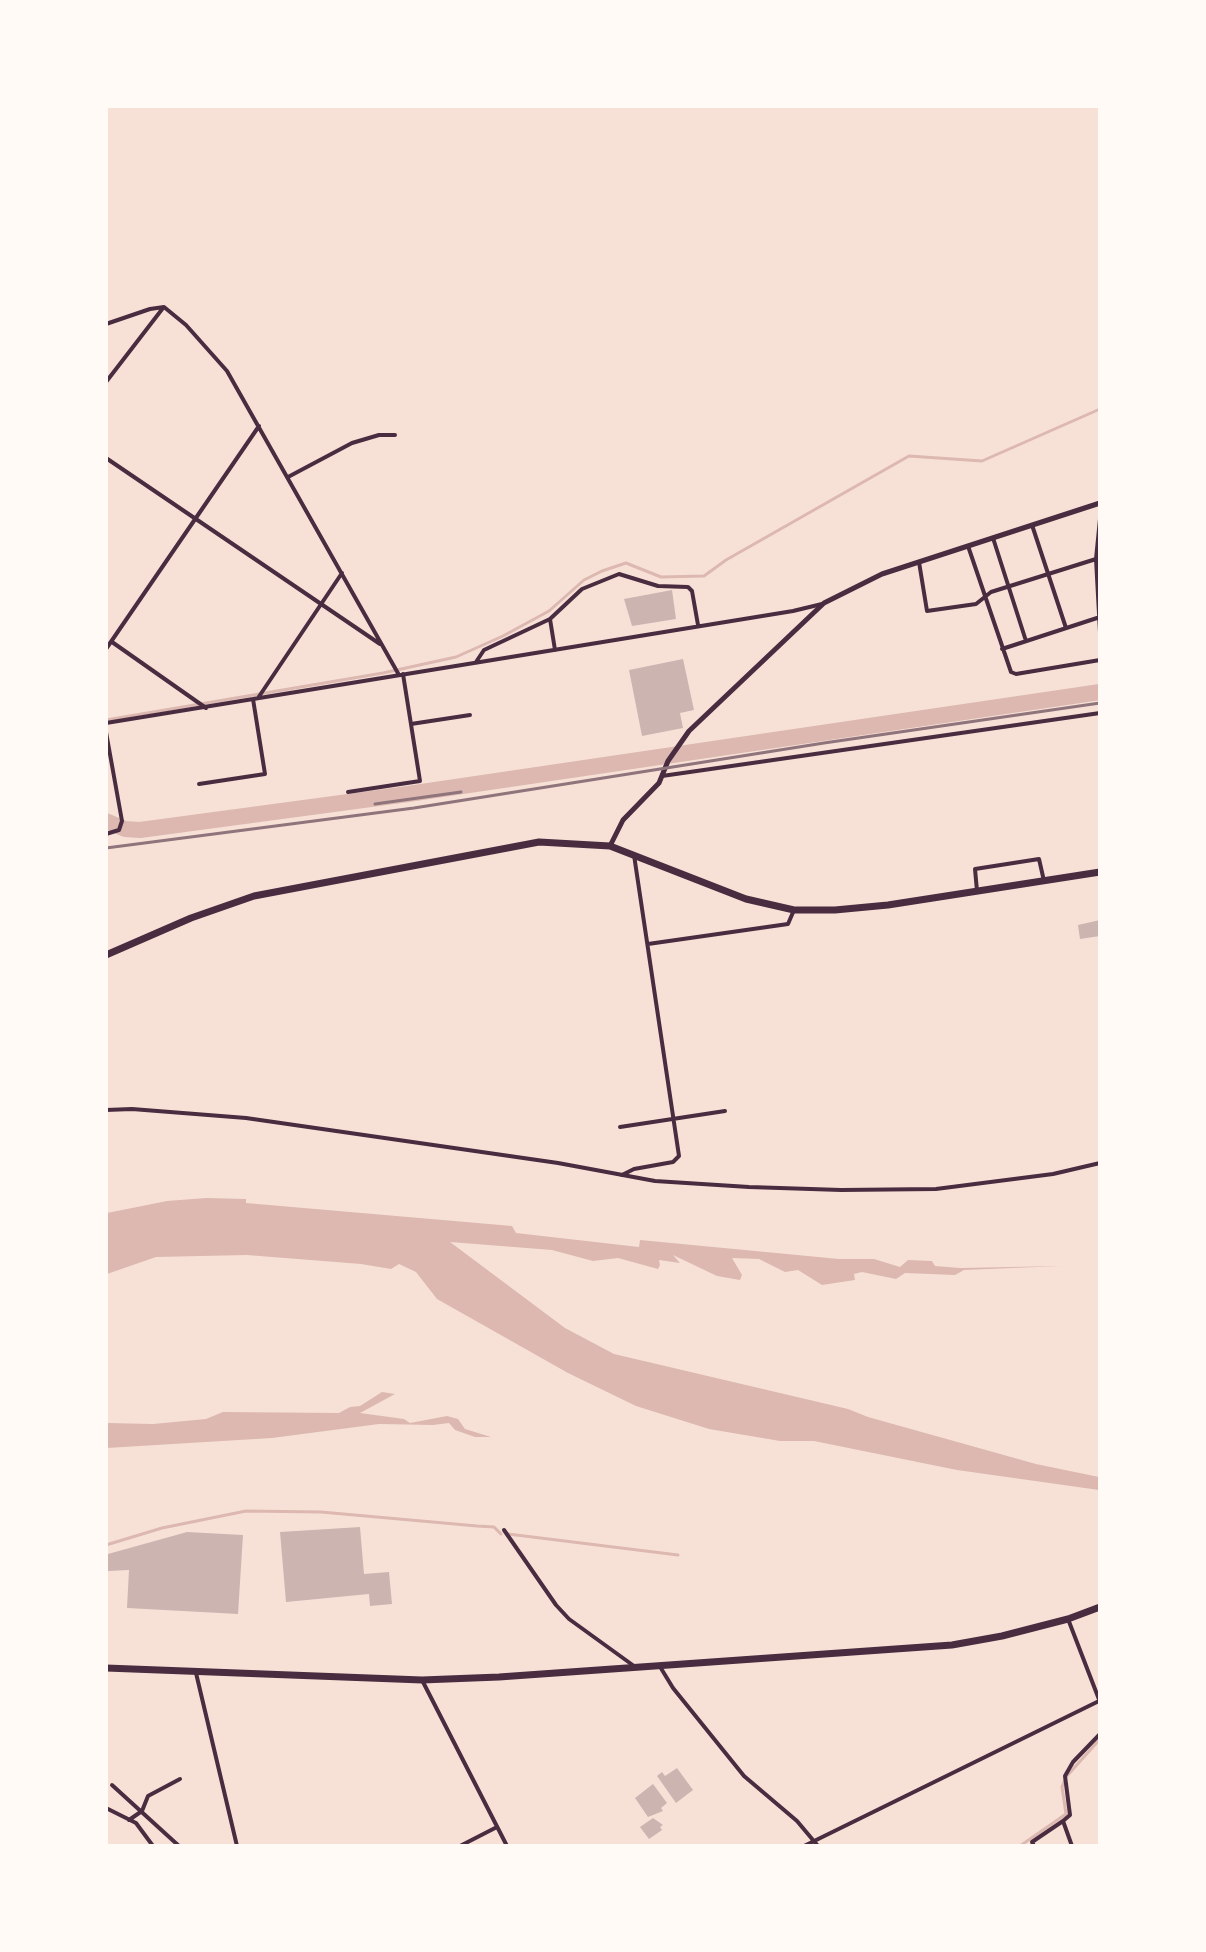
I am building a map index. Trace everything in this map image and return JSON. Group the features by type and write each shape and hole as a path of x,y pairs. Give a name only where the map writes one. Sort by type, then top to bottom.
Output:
{"highway":[{"path":"106,955 191,918 254,896 512,845 565,841 610,846 746,899 794,910 845,909 1100,872"},
{"path":"106,1668 422,1680 500,1677 952,1645 1002,1636 1100,1607"}],"street":[{"path":"106,382 164,307"},
{"path":"106,324 150,309 164,307 186,325 227,371 381,644 401,674 420,782 348,792"},
{"path":"106,650 259,426"},
{"path":"288,477 352,443 379,435 395,435"},
{"path":"106,458 381,644"},
{"path":"106,723 793,611 824,603 869,579 1100,502"},
{"path":"1100,519 1095,559 1097,618 1100,632"},
{"path":"1032,525 1066,628"},
{"path":"993,538 1026,641"},
{"path":"968,546 1002,649 1010,670 1014,674 1100,660"},
{"path":"919,562 927,611 976,604 991,592 1095,559"},
{"path":"199,784 265,774 255,699 342,573"},
{"path":"475,662 484,650 550,619 582,589 622,574 658,586 688,587 692,591 698,625"},
{"path":"610,846 618,826 647,798 662,776 675,750 696,723 824,603"},
{"path":"1002,649 1097,618"},
{"path":"550,619 555,650"},
{"path":"112,642 206,708"},
{"path":"662,776 1100,713"},
{"path":"411,724 470,715"},
{"path":"106,732 122,821 119,830 106,834"},
{"path":"621,1176 634,1169 676,1160 679,1156 633,854"},
{"path":"977,891 975,869 1040,859 1044,881"},
{"path":"648,944 788,924 794,910"},
{"path":"106,1110 132,1109 246,1118 558,1162 621,1176 749,1187 888,1190 1000,1182 1100,1163"},
{"path":"620,1127 725,1111"},
{"path":"504,1530 568,1619 636,1667"},
{"path":"804,1845 1099,1701 1068,1618"},
{"path":"659,1665 673,1688 744,1776 797,1821 818,1845"},
{"path":"196,1673 237,1845"},
{"path":"422,1680 507,1845"},
{"path":"1034,1845 1032,1842 1070,1815 1065,1776 1073,1762 1100,1734"},
{"path":"129,1820 142,1811 148,1796 180,1779"},
{"path":"112,1785 179,1845"},
{"path":"106,1808 129,1820 148,1836 153,1845"},
{"path":"1063,1821 1072,1845"},
{"path":"460,1845 497,1827"}],"shaded area":[{"path":"206,1198 246,1199 246,1203 512,1226 516,1233 639,1247 640,1240 839,1259 874,1259 900,1267 908,1260 932,1261 935,1266 960,1268 1062,1266 964,1270 955,1275 905,1273 896,1279 862,1272 854,1274 855,1280 822,1285 798,1270 785,1272 759,1259 732,1258 742,1275 740,1280 717,1276 673,1255 680,1263 659,1260 658,1269 618,1258 593,1261 552,1250 450,1242 565,1328 614,1354 848,1409 868,1417 1036,1464 1099,1477 1099,1490 957,1470 814,1441 780,1441 709,1429 636,1406 568,1373 437,1299 416,1272 399,1264 391,1269 361,1264 247,1255 156,1257 107,1274 107,1213 167,1201"},
{"path":"382,1392 395,1394 360,1413 404,1419 410,1423 447,1416 458,1419 465,1429 491,1437 475,1437 455,1430 449,1423 379,1424 272,1438 107,1448 107,1423 153,1424 206,1419 223,1412 339,1413 350,1407 360,1406"}],"building":[{"path":"672,590 676,619 632,626 624,599"},
{"path":"683,659 694,710 680,713 683,728 642,736 629,670"},
{"path":"1100,920 1100,936 1080,939 1078,925"},
{"path":"360,1527 364,1574 389,1572 392,1604 370,1606 369,1594 286,1602 280,1532"},
{"path":"187,1532 243,1535 238,1614 127,1608 129,1570 108,1571 108,1554"},
{"path":"677,1768 693,1790 676,1803 657,1776 662,1772 665,1776"},
{"path":"653,1784 667,1803 661,1808 663,1811 648,1817 635,1798"},
{"path":"653,1818 663,1825 660,1827 662,1830 649,1839 640,1827"}],"waterway":[{"path":"106,720 383,673 456,657 503,636 549,611 584,580 602,571 626,563 661,577 704,576 726,560 909,456 982,461 1100,409"},
{"path":"106,821 125,829 140,830 408,794 1100,692"},
{"path":"106,1545 162,1528 246,1511 321,1512 494,1527 501,1534"},
{"path":"508,1534 678,1555"},
{"path":"1020,1846 1066,1814 1062,1787 1066,1777 1100,1739"}],"railway":[{"path":"106,848 414,808 824,743 1100,703"},
{"path":"375,804 461,792"}]}
